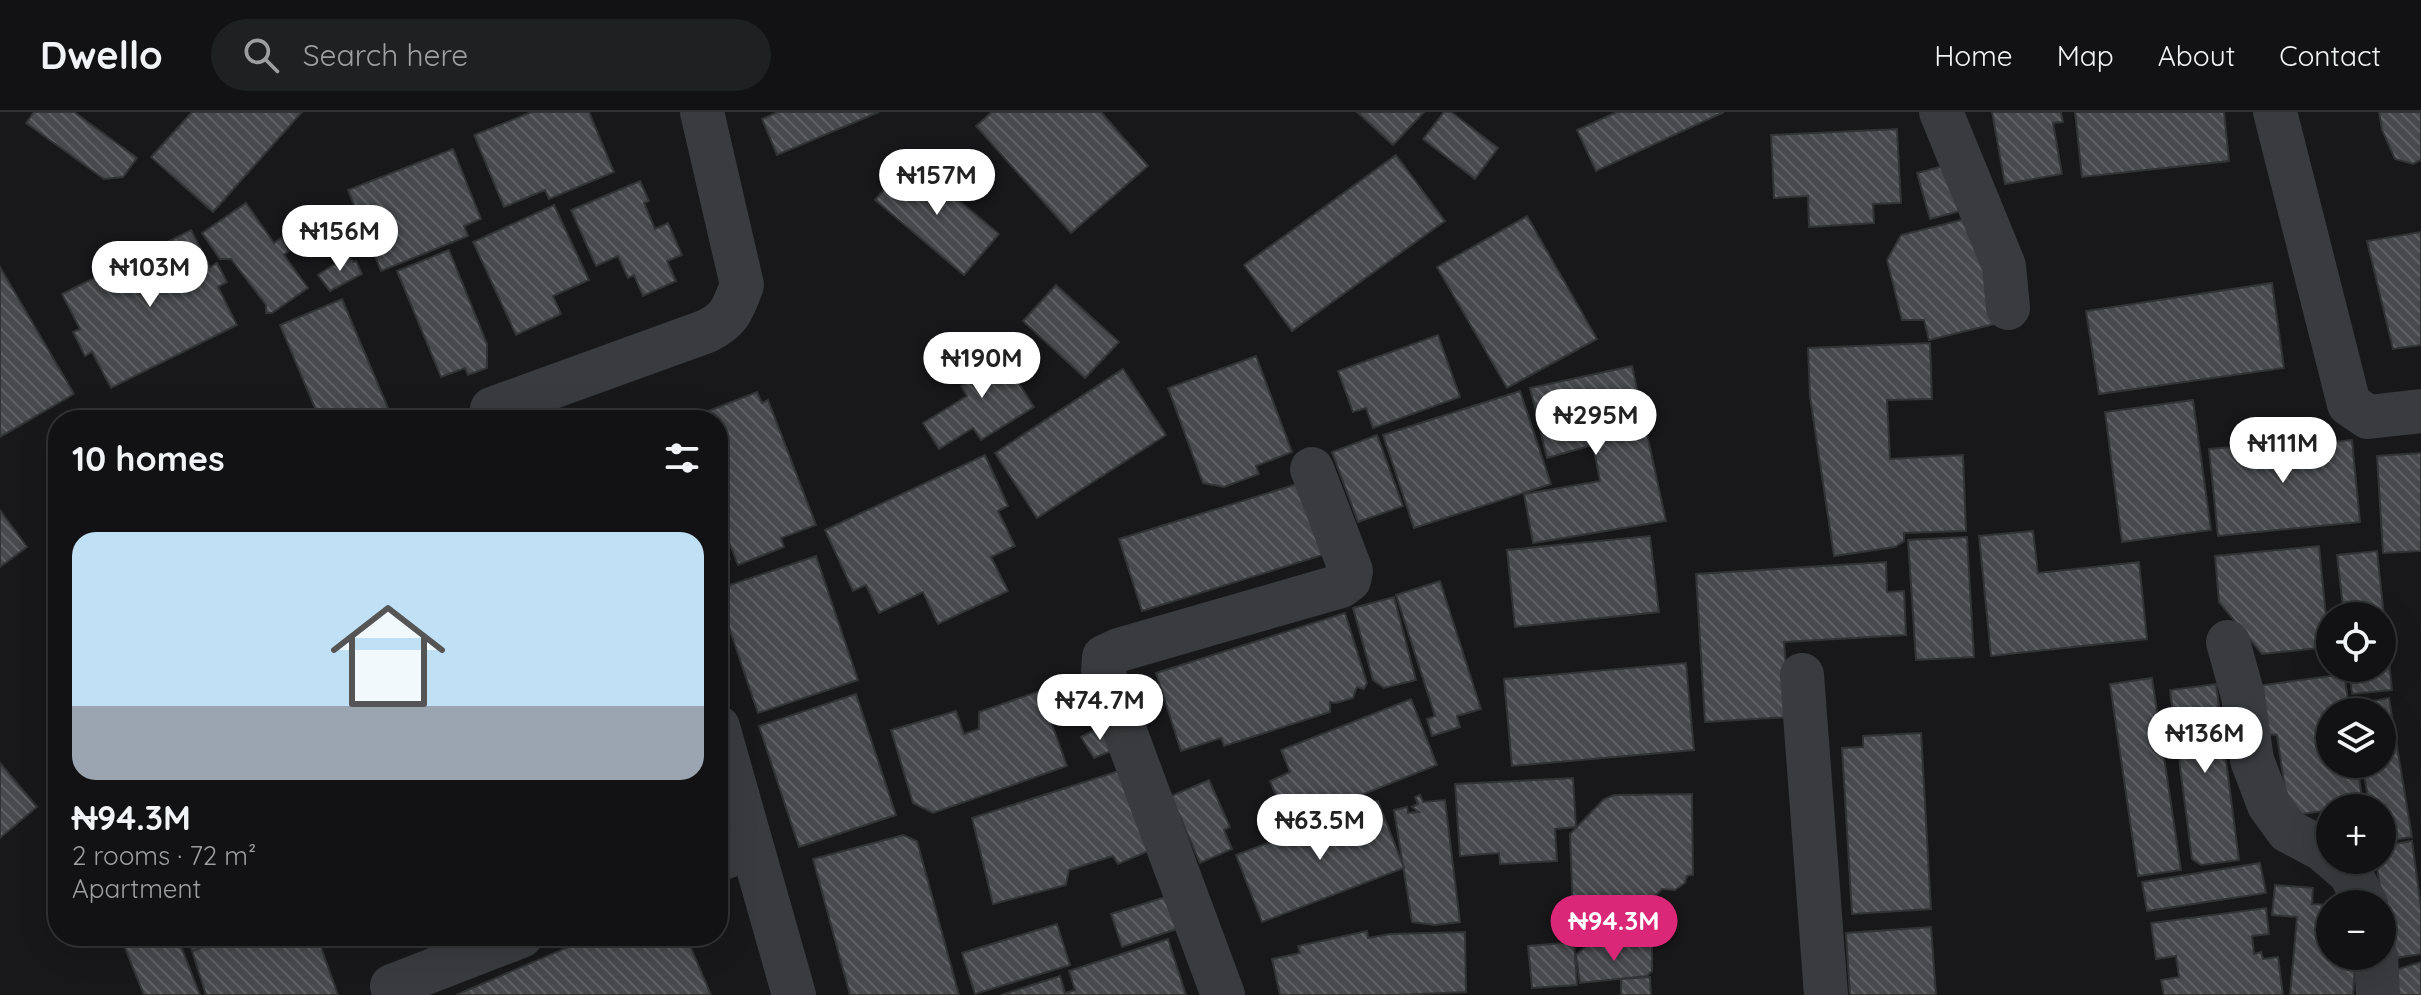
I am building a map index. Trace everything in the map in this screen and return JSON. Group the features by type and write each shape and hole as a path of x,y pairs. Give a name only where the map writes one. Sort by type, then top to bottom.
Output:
{"street":[{"path":"492,409 707,331 723,323 733,310 742,285 702,112"},
{"path":"1941,112 2004,266 2008,308"},
{"path":"2275,112 2349,404 2368,417 2421,411"},
{"path":"1223,995 1103,672 1104,657 1119,650 1341,586 1349,580 1351,571 1312,469"},
{"path":"2228,642 2243,696 2252,760 2269,805 2288,831 2316,846"},
{"path":"1802,675 1826,995"},
{"path":"728,801 735,853 794,995"},
{"path":"392,986 495,946"},
{"path":"2377,970 2378,995"}],"building":[{"path":"34,112 74,112 137,158 123,177 104,179 26,123"},
{"path":"192,112 302,112 213,212 151,157"},
{"path":"532,112 589,112 614,172 549,199 545,190 504,207 474,135"},
{"path":"778,112 879,112 777,155 762,119"},
{"path":"992,112 1101,112 1148,166 1071,233 976,126"},
{"path":"1357,112 1424,112 1393,145"},
{"path":"1444,112 1451,112 1498,148 1475,179 1423,139"},
{"path":"1617,112 1724,112 1596,171 1577,130"},
{"path":"1992,112 2061,112 2063,122 2053,123 2062,174 2005,184"},
{"path":"2075,112 2224,112 2229,161 2082,177"},
{"path":"2379,112 2421,112 2421,160 2413,164 2395,159 2382,130"},
{"path":"1897,129 1901,203 1873,204 1874,223 1809,227 1808,196 1774,198 1771,135"},
{"path":"453,149 481,219 464,226 468,236 381,271 348,190"},
{"path":"1396,155 1445,221 1292,331 1244,265"},
{"path":"910,159 999,234 964,275 875,200"},
{"path":"1955,163 1968,209 1930,219 1917,173"},
{"path":"640,181 649,201 644,203 655,229 668,223 682,255 667,261 676,281 643,296 634,275 628,278 618,256 596,266 571,210"},
{"path":"246,203 274,243 281,238 289,251 284,255 308,288 272,313 266,313 266,305 231,259 220,259 202,233"},
{"path":"554,205 589,280 553,296 561,314 516,335 473,242"},
{"path":"1527,216 1597,339 1507,388 1437,267"},
{"path":"1973,217 1999,323 1929,340 1924,320 1902,320 1887,260 1901,235"},
{"path":"191,230 210,267 217,263 227,282 218,287 237,325 111,388 92,352 85,356 73,332 80,329 62,294"},
{"path":"2421,232 2421,345 2393,349 2367,241"},
{"path":"449,250 487,344 487,368 468,375 465,368 441,377 397,271"},
{"path":"347,256 356,261 362,274 330,291 318,275"},
{"path":"0,267 74,394 0,437"},
{"path":"2272,283 2284,368 2099,394 2086,311"},
{"path":"1056,285 1119,342 1085,378 1023,321"},
{"path":"342,299 389,410 316,410 280,325"},
{"path":"1438,335 1460,397 1373,428 1366,408 1353,412 1338,371"},
{"path":"992,342 1034,407 981,440 973,428 939,449 923,423 967,396 961,386 971,379 961,362"},
{"path":"1930,343 1932,399 1887,400 1890,459 1963,455 1966,531 1904,533 1904,541 1895,547 1834,556 1810,397 1808,348"},
{"path":"1256,356 1292,452 1256,466 1259,474 1224,487 1203,483 1168,388"},
{"path":"1632,366 1666,521 1533,543 1524,494 1600,481 1593,445 1547,458 1530,388"},
{"path":"1123,369 1166,435 1037,518 995,453"},
{"path":"1520,391 1551,484 1414,528 1383,435"},
{"path":"757,392 762,403 768,400 816,525 781,538 784,547 738,565 728,540 728,410 711,410"},
{"path":"2193,400 2211,530 2122,542 2105,412"},
{"path":"2283,423 2285,446 2352,440 2360,522 2218,536 2209,449 2257,445 2256,426"},
{"path":"1377,435 1403,506 1358,522 1332,452"},
{"path":"2421,453 2421,551 2383,553 2377,456"},
{"path":"985,455 1008,506 998,511 1015,546 991,557 1008,591 938,624 923,592 879,613 866,585 853,591 825,530"},
{"path":"1307,481 1329,553 1142,611 1119,539"},
{"path":"0,510 27,547 0,567"},
{"path":"2033,531 2038,573 2139,562 2147,639 1991,656 1979,536"},
{"path":"1650,536 1659,612 1515,627 1507,550"},
{"path":"1967,537 1974,657 1916,660 1908,540"},
{"path":"2319,546 2325,602 2316,602 2316,648 2262,654 2219,602 2215,556"},
{"path":"2377,551 2383,602 2342,602 2337,555"},
{"path":"816,556 858,680 758,713 728,624 728,586"},
{"path":"1886,562 1887,592 1904,591 1906,635 1784,642 1790,717 1705,722 1696,574"},
{"path":"1440,581 1481,709 1457,716 1460,727 1432,736 1427,719 1435,716 1396,595"},
{"path":"1394,597 1416,680 1384,688 1373,680 1353,608"},
{"path":"1345,613 1367,683 1364,689 1357,687 1353,698 1330,702 1330,712 1224,746 1221,738 1181,751 1156,673"},
{"path":"1686,663 1694,750 1512,766 1504,679"},
{"path":"2152,678 2181,870 2138,876 2110,684"},
{"path":"2316,678 2316,682 2345,682 2348,698 2316,698 2316,778 2359,778 2361,794 2316,794 2316,812 2289,816 2277,735 2256,733 2249,687"},
{"path":"2351,682 2391,682 2392,690 2352,694"},
{"path":"2216,684 2239,860 2201,865 2192,859 2170,690"},
{"path":"1040,691 1067,766 933,813 913,803 891,730 956,711 964,734 979,729 979,712"},
{"path":"856,694 896,815 799,847 759,726"},
{"path":"1411,699 1437,765 1288,824 1270,781 1290,772 1281,750"},
{"path":"1106,724 1119,748 1094,758 1081,737"},
{"path":"1921,733 1931,909 1852,914 1842,748 1863,747 1863,736"},
{"path":"2396,740 2412,837 2396,840 2396,794 2367,794 2365,778 2396,778"},
{"path":"0,763 37,807 0,838"},
{"path":"1125,769 1151,850 1118,864 1113,856 1069,870 1066,885 993,904 972,818"},
{"path":"1573,778 1576,827 1555,829 1557,861 1500,864 1499,853 1460,856 1455,784"},
{"path":"1209,780 1230,827 1224,830 1232,849 1200,863 1171,796"},
{"path":"1692,794 1693,875 1687,876 1685,883 1675,890 1662,889 1635,916 1621,911 1573,913 1570,834 1604,799 1614,795"},
{"path":"1420,795 1423,802 1445,800 1460,922 1434,925 1412,922 1394,810 1407,807 1408,813 1419,812 1412,807 1418,804 1415,797"},
{"path":"1378,801 1404,868 1262,922 1236,855"},
{"path":"903,835 917,841 959,995 850,995 813,859"},
{"path":"2412,841 2421,908 2421,954 2396,958 2396,890 2380,890 2378,874 2396,874 2396,844"},
{"path":"2260,863 2266,893 2147,911 2142,882"},
{"path":"2275,885 2313,888 2312,904 2316,904 2316,970 2355,970 2353,995 2290,995 2297,917 2272,915"},
{"path":"1178,893 1189,925 1122,947 1111,914"},
{"path":"2266,908 2269,934 2252,936 2254,954 2261,952 2263,959 2278,957 2283,995 2164,995 2161,980 2179,977 2176,956 2156,959 2151,923"},
{"path":"1057,924 1070,965 975,994 962,953"},
{"path":"1931,927 1936,995 1850,995 1846,933"},
{"path":"1367,931 1368,938 1390,934 1465,932 1466,992 1280,995 1272,959 1300,953 1298,946"},
{"path":"1168,939 1186,995 1001,995 1060,976 1065,993 1075,990 1069,971"},
{"path":"1574,942 1577,985 1532,988 1528,946"},
{"path":"1652,945 1652,971 1647,976 1580,983 1576,955 1586,946"},
{"path":"124,946 181,946 200,995 144,995"},
{"path":"190,946 208,946 192,951"},
{"path":"208,946 321,946 338,995 206,995 192,951"},
{"path":"571,946 690,946 711,995 456,995"},
{"path":"2421,962 2421,995 2389,995 2383,974"},
{"path":"1650,977 1651,995 1621,995 1621,979"}]}
